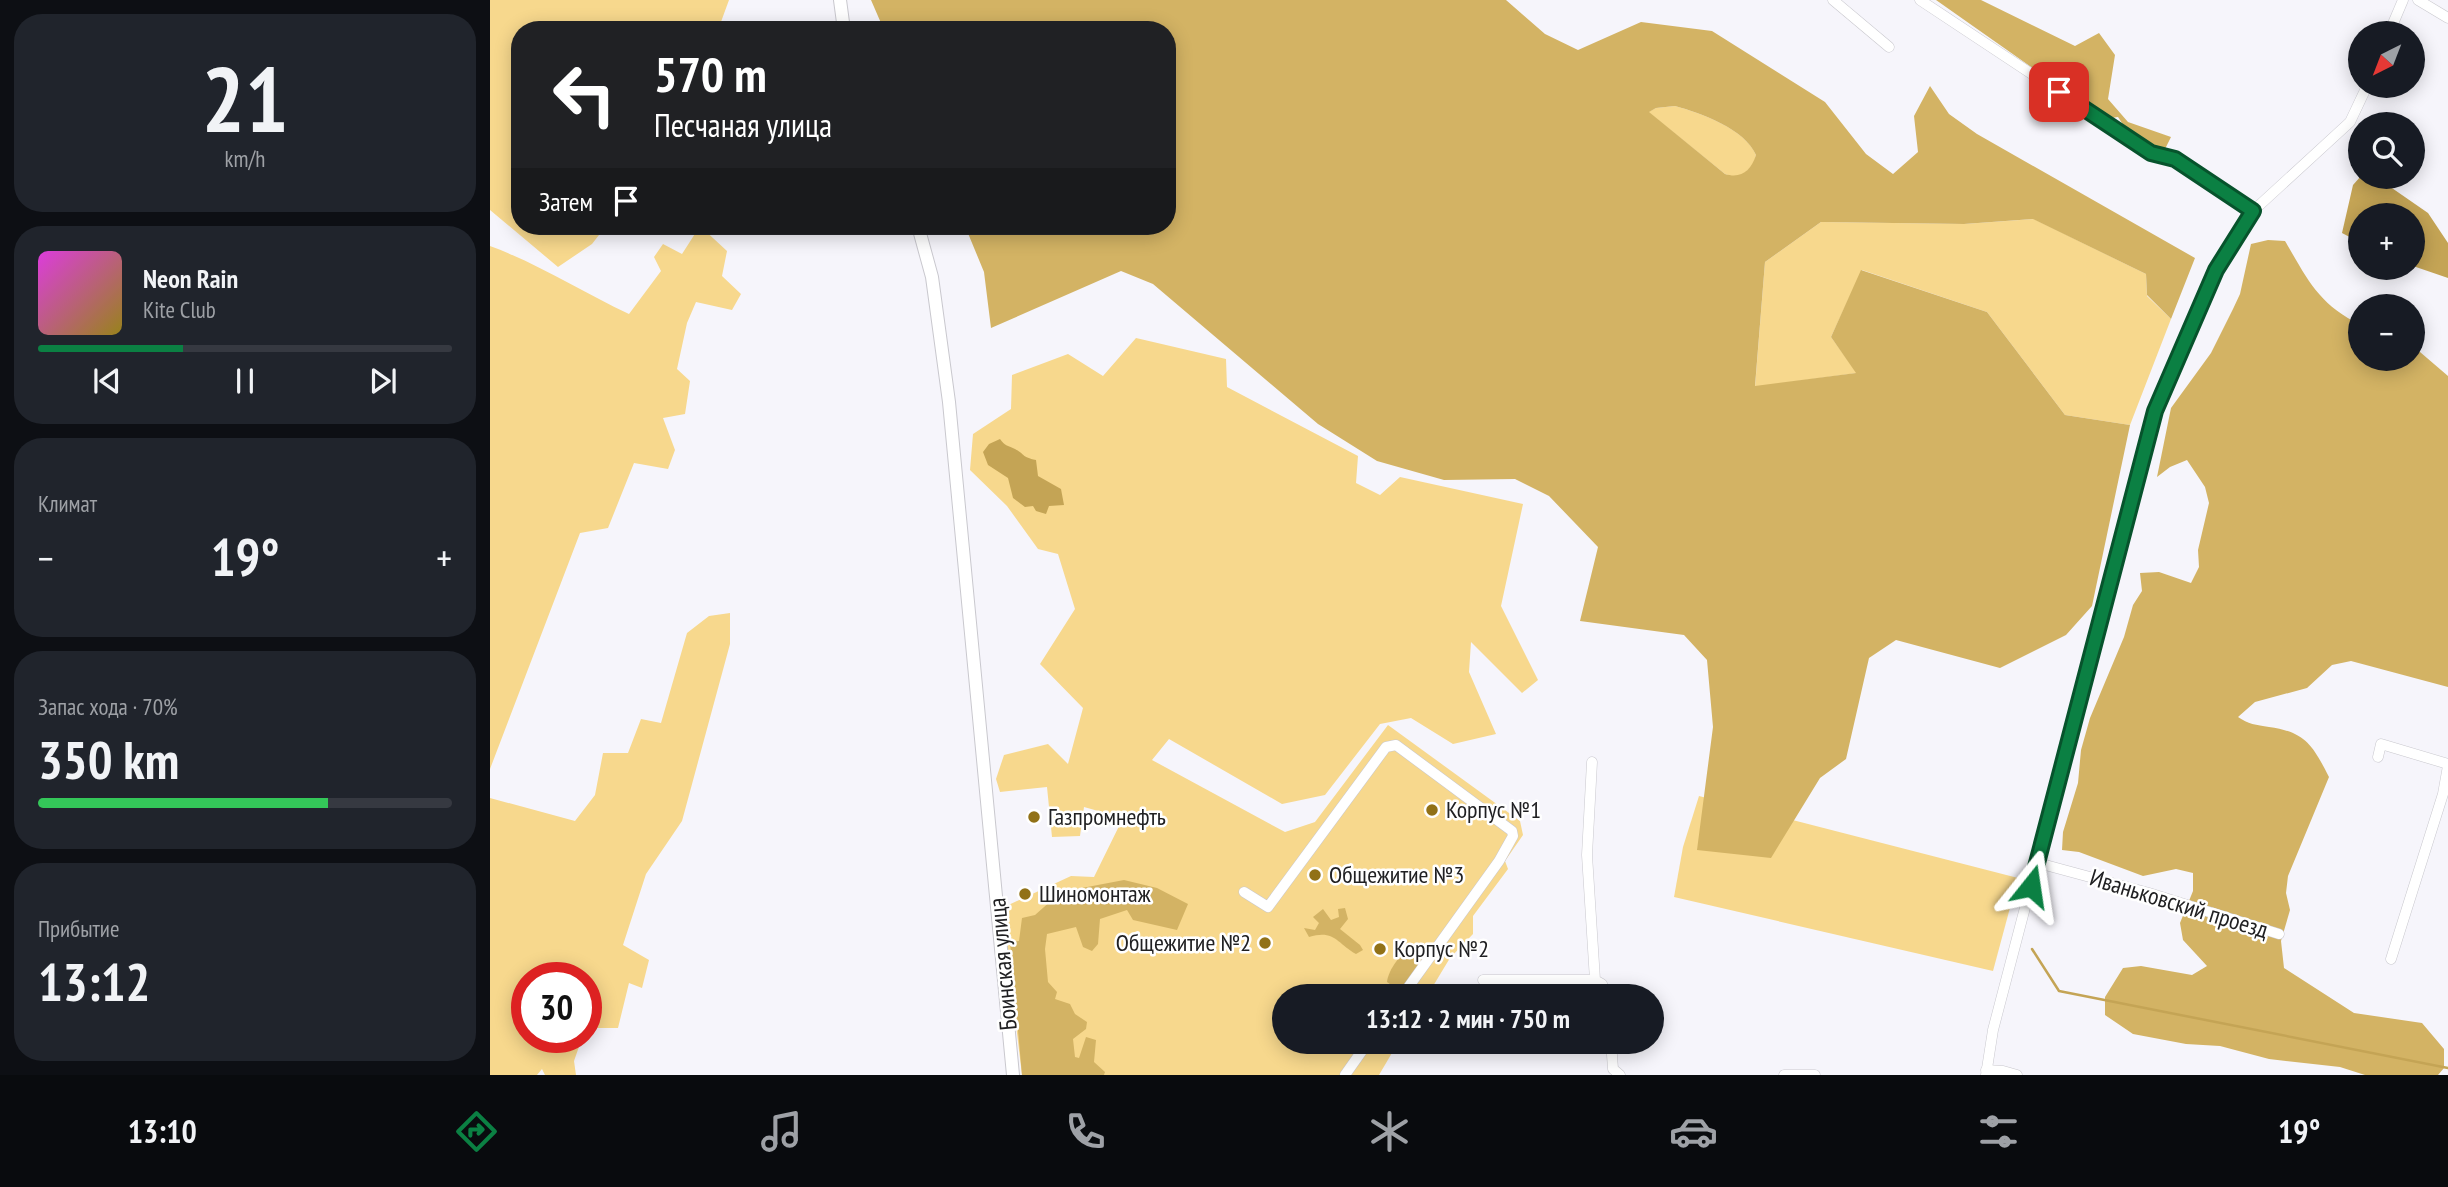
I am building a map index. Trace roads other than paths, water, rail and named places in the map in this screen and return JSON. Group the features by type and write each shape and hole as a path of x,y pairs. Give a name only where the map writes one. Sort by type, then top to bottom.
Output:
{"street":[{"path":"840,0 843,21"},
{"path":"1833,0 1889,47"},
{"path":"1920,0 2151,153 2175,159 2253,211"},
{"path":"2394,21 2403,0"},
{"path":"2418,0 2448,18"},
{"path":"2017,1075 2003,1070 1986,1073 1993,1030 2155,411 2216,270 2253,211 2350,122 2361,98"},
{"name":"Боинская улица","path":"921,235 932,276 949,402 1013,1075"},
{"path":"2378,757 2381,744 2448,765 2445,795 2392,959"},
{"path":"1244,892 1268,907 1386,747 1396,745 1512,831 1514,836 1411,984"},
{"path":"1592,762 1587,855 1595,979"},
{"name":"Иваньковский проезд","path":"2038,863 2149,892 2279,934"},
{"path":"1483,980 1595,979 1602,984"},
{"path":"1345,1075 1360,1054"},
{"path":"1612,1054 1613,1069 1620,1075"},
{"path":"1784,1075 1815,1075"}],"waterway":[{"path":"2032,949 2059,991 2448,1068"}],"place":[{"name":"Корпус №1","path":"1432,810"},
{"name":"Газпромнефть","path":"1034,817"},
{"name":"Общежитие №3","path":"1315,875"},
{"name":"Шиномонтаж","path":"1025,894"},
{"name":"Общежитие №2","path":"1265,943"},
{"name":"Корпус №2","path":"1380,949"}]}
